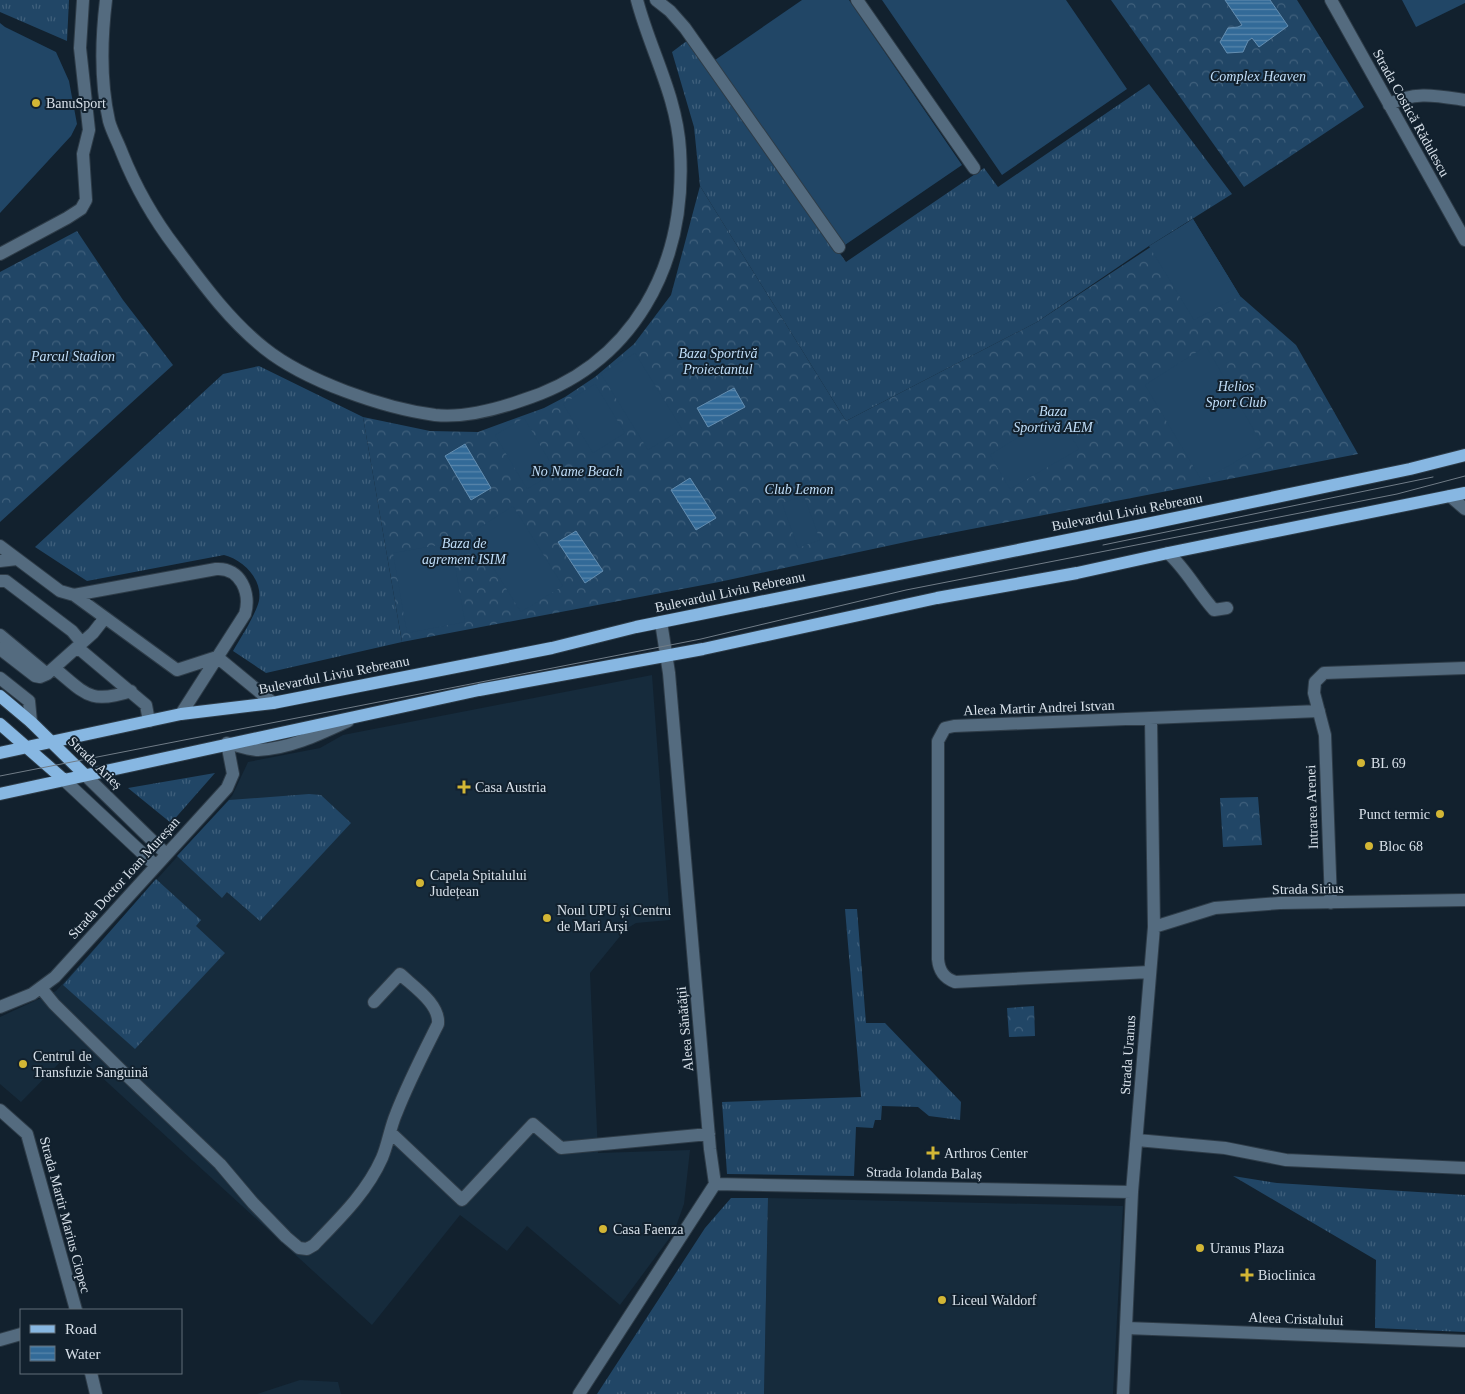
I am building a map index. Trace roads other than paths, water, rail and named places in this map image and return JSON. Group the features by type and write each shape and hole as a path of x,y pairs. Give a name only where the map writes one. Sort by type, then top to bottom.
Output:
{"main road":[{"name":"Bulevardul Liviu Rebreanu","path":"0,753 181,714 273,703 552,648 661,622 1142,525 1410,469 1465,455"},
{"path":"0,794 227,743 355,718 479,690 667,656 937,598 1078,574 1168,552 1465,493"},
{"name":"Strada Arieș","path":"0,696 31,722 85,775"},
{"path":"0,724 63,780"}],"street":[{"path":"0,254 67,218 81,209 86,200 87,189 83,154 89,130 80,48 83,0"},
{"path":"106,0 102,79 110,124 132,179 148,208 160,228 204,286 240,327 260,344 299,370 360,395 437,415 467,414 509,405 545,392 581,374 625,337 646,306 660,278 670,253 677,208 680,150 668,88 637,0"},
{"path":"656,0 670,11 685,28 839,247"},
{"path":"857,0 974,168"},
{"name":"Strada Costică Rădulescu","path":"1331,0 1465,240"},
{"path":"1389,105 1398,99 1412,95 1432,95 1465,100"},
{"path":"1450,496 1465,509"},
{"path":"0,546 60,591 74,595 177,670 217,657"},
{"path":"1168,552 1180,564 1202,597 1214,610 1226,608"},
{"path":"0,561 17,559"},
{"path":"74,595 216,569 226,570 240,579 245,589 248,604 245,614 181,714"},
{"path":"0,581 6,581 65,625 79,645 146,705 150,721"},
{"path":"0,649 35,676 40,677 51,671 104,618"},
{"name":"Aleea Sănătății","path":"661,622 667,656 715,1184"},
{"path":"0,635 87,696 106,697 131,691"},
{"path":"217,657 273,703"},
{"path":"1319,711 1314,693 1315,682 1324,673 1465,668"},
{"path":"0,678 28,701 31,722"},
{"name":"Aleea Martir Andrei Istvan","path":"1149,972 955,982 947,979 939,968 938,959 938,741 945,728 954,726 1319,711"},
{"name":"Intrarea Arenei","path":"1319,711 1325,735 1331,903"},
{"name":"Strada Uranus","path":"1123,1394 1132,1192 1154,927 1151,719"},
{"name":"Strada Doctor Ioan Mureșan","path":"0,1007 41,988 55,977 232,780 233,774 227,743"},
{"name":"Strada Arieș","path":"85,775 166,854"},
{"path":"63,780 156,866"},
{"name":"Strada Sirius","path":"1154,927 1215,908 1280,903 1465,900"},
{"path":"41,988 54,1004 123,1072 220,1164 253,1203 299,1248 307,1249 314,1245 353,1205 382,1158 410,1079 438,1024 439,1019 434,1007 400,974 374,1002"},
{"name":"Strada Martir Marius Ciopec","path":"0,1110 27,1134 76,1309"},
{"path":"390,1132 462,1200 533,1124 561,1148 709,1134"},
{"path":"1136,1140 1225,1148 1286,1160 1465,1168"},
{"path":"579,1394 715,1184"},
{"name":"Strada Iolanda Balaș","path":"715,1184 1132,1192"},
{"name":"Aleea Cristalului","path":"1126,1328 1465,1341"},
{"path":"0,1340 20,1334"},
{"path":"91,1374 96,1394"}],"water":[{"path":"1225,0 1270,0 1288,26 1259,47 1252,38 1248,41 1243,52 1227,53 1220,42 1228,28 1242,25"},
{"path":"734,388 745,407 708,427 697,408"},
{"path":"465,444 491,488 471,500 445,456"},
{"path":"690,478 716,518 696,530 671,490"},
{"path":"576,531 603,571 585,583 558,542"}],"tram line":[{"path":"0,776 701,639 906,590 1397,494 1465,476"},
{"path":"1103,545 1433,477"}],"place":[{"name":"BanuSport","path":"36,103"},
{"name":"BL 69","path":"1361,763"},
{"name":"Casa Austria","path":"464,787"},
{"name":"Punct termic","path":"1440,814"},
{"name":"Bloc 68","path":"1369,846"},
{"name":"Capela Spitalului Județean","path":"420,883"},
{"name":"Noul UPU și Centru de Mari Arși","path":"547,918"},
{"name":"Centrul de Transfuzie Sanguină","path":"23,1064"},
{"name":"Arthros Center","path":"933,1153"},
{"name":"Casa Faenza","path":"603,1229"},
{"name":"Uranus Plaza","path":"1200,1248"},
{"name":"Bioclinica","path":"1247,1275"},
{"name":"Liceul Waldorf","path":"942,1300"}],"park label":[{"name":"Complex Heaven","path":"1258,76"},
{"name":"Parcul Stadion","path":"73,356"},
{"name":"Baza Sportivă Proiectantul","path":"718,362"},
{"name":"Helios Sport Club","path":"1236,394"},
{"name":"Baza Sportivă AEM","path":"1053,420"},
{"name":"No Name Beach","path":"577,471"},
{"name":"Club Lemon","path":"799,489"},
{"name":"Baza de agrement ISIM","path":"464,552"}]}
